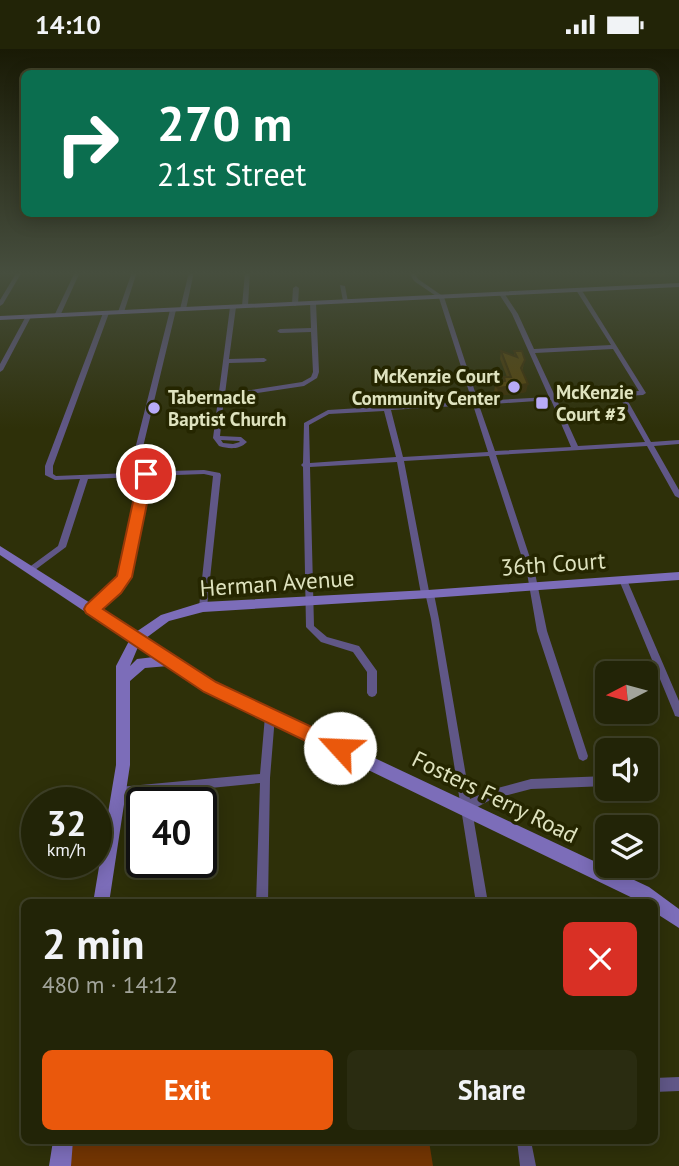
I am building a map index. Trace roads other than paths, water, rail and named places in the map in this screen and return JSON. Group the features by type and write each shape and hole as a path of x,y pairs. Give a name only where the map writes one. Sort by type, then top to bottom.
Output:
{"street":[{"path":"0,369 24,324"},
{"path":"102,324 49,466 49,475 55,478 211,472 218,480 203,607"},
{"path":"133,473 170,324"},
{"path":"216,438 231,324"},
{"path":"221,397 244,395 314,379 314,324"},
{"path":"450,324 531,573 531,587 542,631 583,756"},
{"path":"520,324 576,449"},
{"path":"372,693 372,671 356,649 324,640 310,627 305,465 305,427 308,421 328,412 643,393 601,324"},
{"path":"280,331 314,330"},
{"path":"532,351 615,347"},
{"path":"226,361 264,360"},
{"path":"621,395 679,496"},
{"path":"387,408 427,594 481,899"},
{"path":"305,465 679,442"},
{"path":"92,609 116,589 124,577 146,474"},
{"path":"31,570 62,547 85,476"},
{"name":"Fosters Ferry Road","path":"0,550 210,687 466,807 651,899"},
{"name":"36th Court","path":"427,594 679,576"},
{"path":"623,580 679,713"},
{"name":"Herman Avenue","path":"136,640 152,624 177,612 203,607 427,594"},
{"path":"124,632 152,624"},
{"path":"102,899 119,792 124,739 125,656 136,640"},
{"path":"123,679 142,663 168,661"},
{"path":"262,899 265,778 270,716"},
{"path":"119,792 265,778"},
{"path":"466,807 490,795 531,784 595,781"},
{"name":"Fosters Ferry Road","path":"658,904 679,919"},
{"path":"658,1086 679,1084"},
{"path":"60,1166 62,1144"},
{"path":"524,1144 528,1166"}],"place":[{"name":"McKenzie Court Community Center","path":"514,387"},
{"name":"McKenzie Court #3","path":"542,403"},
{"name":"Tabernacle Baptist Church","path":"154,408"}]}
